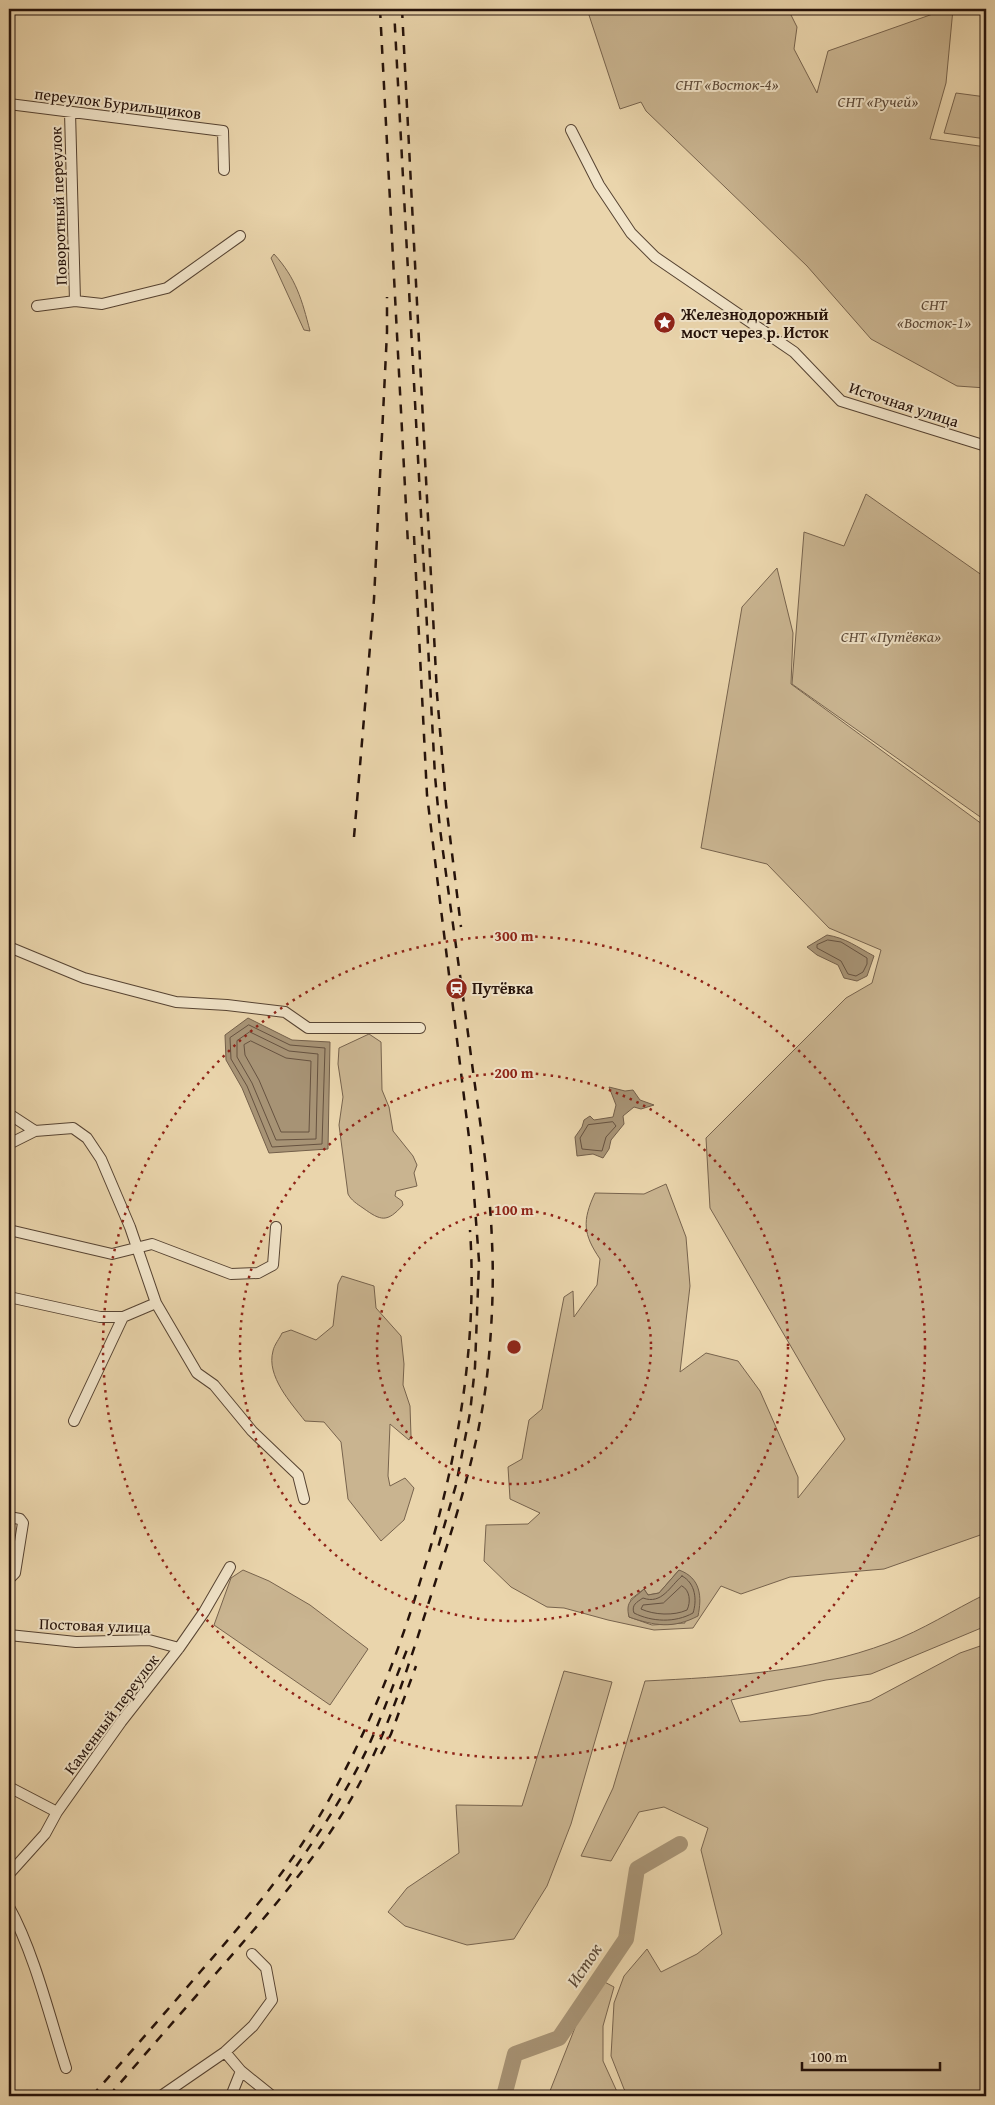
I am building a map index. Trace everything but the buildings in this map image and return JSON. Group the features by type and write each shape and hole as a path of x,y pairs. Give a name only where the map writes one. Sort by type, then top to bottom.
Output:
{"street":[{"name":"переулок Бурильщиков","path":"9,104 223,131 224,170"},
{"name":"Поворотный переулок","path":"70,112 75,301"},
{"name":"Источная улица","path":"571,130 599,185 632,233 654,258 794,352 841,401 986,446"},
{"path":"37,306 75,301 102,304 167,288 240,236"},
{"path":"9,947 84,978 176,1002 227,1005 285,1012 308,1028 420,1028"},
{"path":"9,1114 35,1132"},
{"path":"9,1144 35,1132 73,1128 87,1138 101,1158 118,1196 156,1302 197,1373 214,1385 252,1432 298,1475 304,1499"},
{"path":"9,1230 112,1254 152,1244 231,1274 258,1274 272,1265 276,1227"},
{"path":"9,1297 100,1317 123,1317 156,1302"},
{"path":"74,1421 123,1317"},
{"path":"9,1517 20,1519 23,1524 15,1573 9,1579"},
{"name":"Каменный переулок","path":"9,1874 45,1834 57,1812 121,1722 179,1648 204,1612 230,1567"},
{"name":"Постовая улица","path":"9,1635 69,1641 149,1640 179,1648"},
{"path":"9,1787 57,1812"},
{"path":"9,1907 15,1917 32,1961 66,2068"},
{"path":"161,2096 225,2052 253,2026 272,2000 266,1968 252,1954"},
{"path":"225,2052 241,2072 272,2096"},
{"path":"231,2096 241,2072"}],"green space":[{"path":"587,9 788,9 797,27 794,49 817,93 828,51 947,9 953,9 946,83 930,139 986,147 986,388 957,386 871,339 807,266 646,111 641,102 620,109"},
{"path":"956,93 986,97 986,139 944,133"},
{"path":"274,254 293,281 310,331 304,330 271,258"},
{"name":"СНТ «Путёвка»","path":"866,494 986,578 986,821 792,684 804,532 844,546"},
{"path":"777,568 793,633 791,684 986,827 986,1533 884,1569 790,1577 741,1594 721,1586 693,1628 654,1630 564,1608 547,1607 511,1587 484,1561 486,1525 528,1524 540,1513 510,1499 508,1467 522,1459 529,1420 542,1409 564,1297 573,1291 574,1317 597,1285 600,1259 590,1242 586,1227 588,1212 595,1193 644,1194 666,1184 686,1237 690,1286 680,1372 706,1353 738,1361 760,1391 798,1477 798,1498 845,1439 710,1208 706,1138 846,998 872,983 881,950 829,928 767,864 701,848 742,607","holes":["679,1570 685,1623 652,1625 629,1617 631,1599 644,1589 648,1595 659,1593"]},
{"path":"369,1034 381,1042 382,1090 389,1107 393,1131 413,1156 417,1165 414,1173 417,1186 396,1191 395,1196 402,1201 403,1205 393,1215 384,1218 375,1216 354,1202 348,1194 339,1125 343,1097 338,1064 339,1048"},
{"path":"342,1276 374,1286 376,1308 401,1336 404,1364 403,1385 410,1406 411,1436 409,1440 390,1424 388,1476 390,1486 405,1478 414,1488 404,1520 381,1541 348,1499 341,1442 324,1422 305,1421 281,1389 273,1370 273,1351 282,1333 291,1330 316,1340 333,1326 338,1284"},
{"path":"243,1570 269,1581 310,1605 368,1649 330,1705 214,1625 231,1578"},
{"path":"986,1594 986,1626 871,1674 826,1680 731,1700 740,1722 810,1715 870,1701 960,1653 986,1644 986,2096 630,2096 624,2089 611,2056 614,2003 624,1976 647,1949 661,1972 697,1954 722,1934 701,1850 708,1828 664,1807 639,1812 611,1861 581,1856 613,1788 645,1681 738,1675 829,1661 859,1653 901,1638"},
{"path":"564,1671 612,1682 571,1824 547,1886 514,1939 467,1945 405,1926 388,1912 407,1888 459,1853 456,1805 522,1806"},
{"path":"595,1977 614,1987 603,2026 603,2061 619,2096 548,2096"}],"water":[{"path":"827,935 846,941 874,956 867,976 857,981 844,978 838,965 817,955 807,947"},
{"path":"248,1018 292,1040 330,1042 328,1149 269,1153 242,1088 226,1060 225,1035"},
{"path":"609,1087 625,1091 633,1090 640,1100 654,1105 641,1109 634,1107 623,1116 624,1124 611,1140 609,1149 603,1158 593,1154 577,1156 575,1137 582,1127 584,1120 590,1116 594,1120 613,1117 616,1105"},
{"path":"679,1570 686,1573 696,1583 700,1595 698,1616 680,1623 664,1625 629,1617 628,1607 633,1598 644,1589 648,1595 659,1593"}],"waterway":[{"name":"Исток","path":"504,2096 515,2054 559,2038 626,1939 637,1869 680,1844"}],"railway":[{"path":"380,9 408,545"},
{"path":"109,2096 279,1900 335,1825 365,1774 399,1692 446,1549 472,1459 484,1398 492,1304 493,1257 491,1219 484,1149 440,829 435,776 394,9"},
{"path":"402,9 437,694 446,804 461,927"},
{"path":"354,837 374,599 387,332 387,297"},
{"path":"414,536 427,795 471,1154 479,1261 475,1367 470,1413 456,1485 437,1551"},
{"path":"92,2096 228,1940 279,1877 302,1844 339,1782 370,1717 397,1650 420,1582 433,1539 454,1452 462,1408 471,1319 470,1230"},
{"path":"286,1881 330,1816 350,1782 379,1722 408,1647"},
{"path":"381,1754 391,1734 416,1666"}],"place":[{"name":"Железнодорожный мост через р. Исток","path":"665,323"},
{"name":"Путёвка","path":"456,988"}],"park label":[{"name":"СНТ «Восток-4»","path":"727,84"},
{"name":"СНТ «Ручей»","path":"878,101"},
{"name":"СНТ «Восток-1»","path":"934,313"}]}
